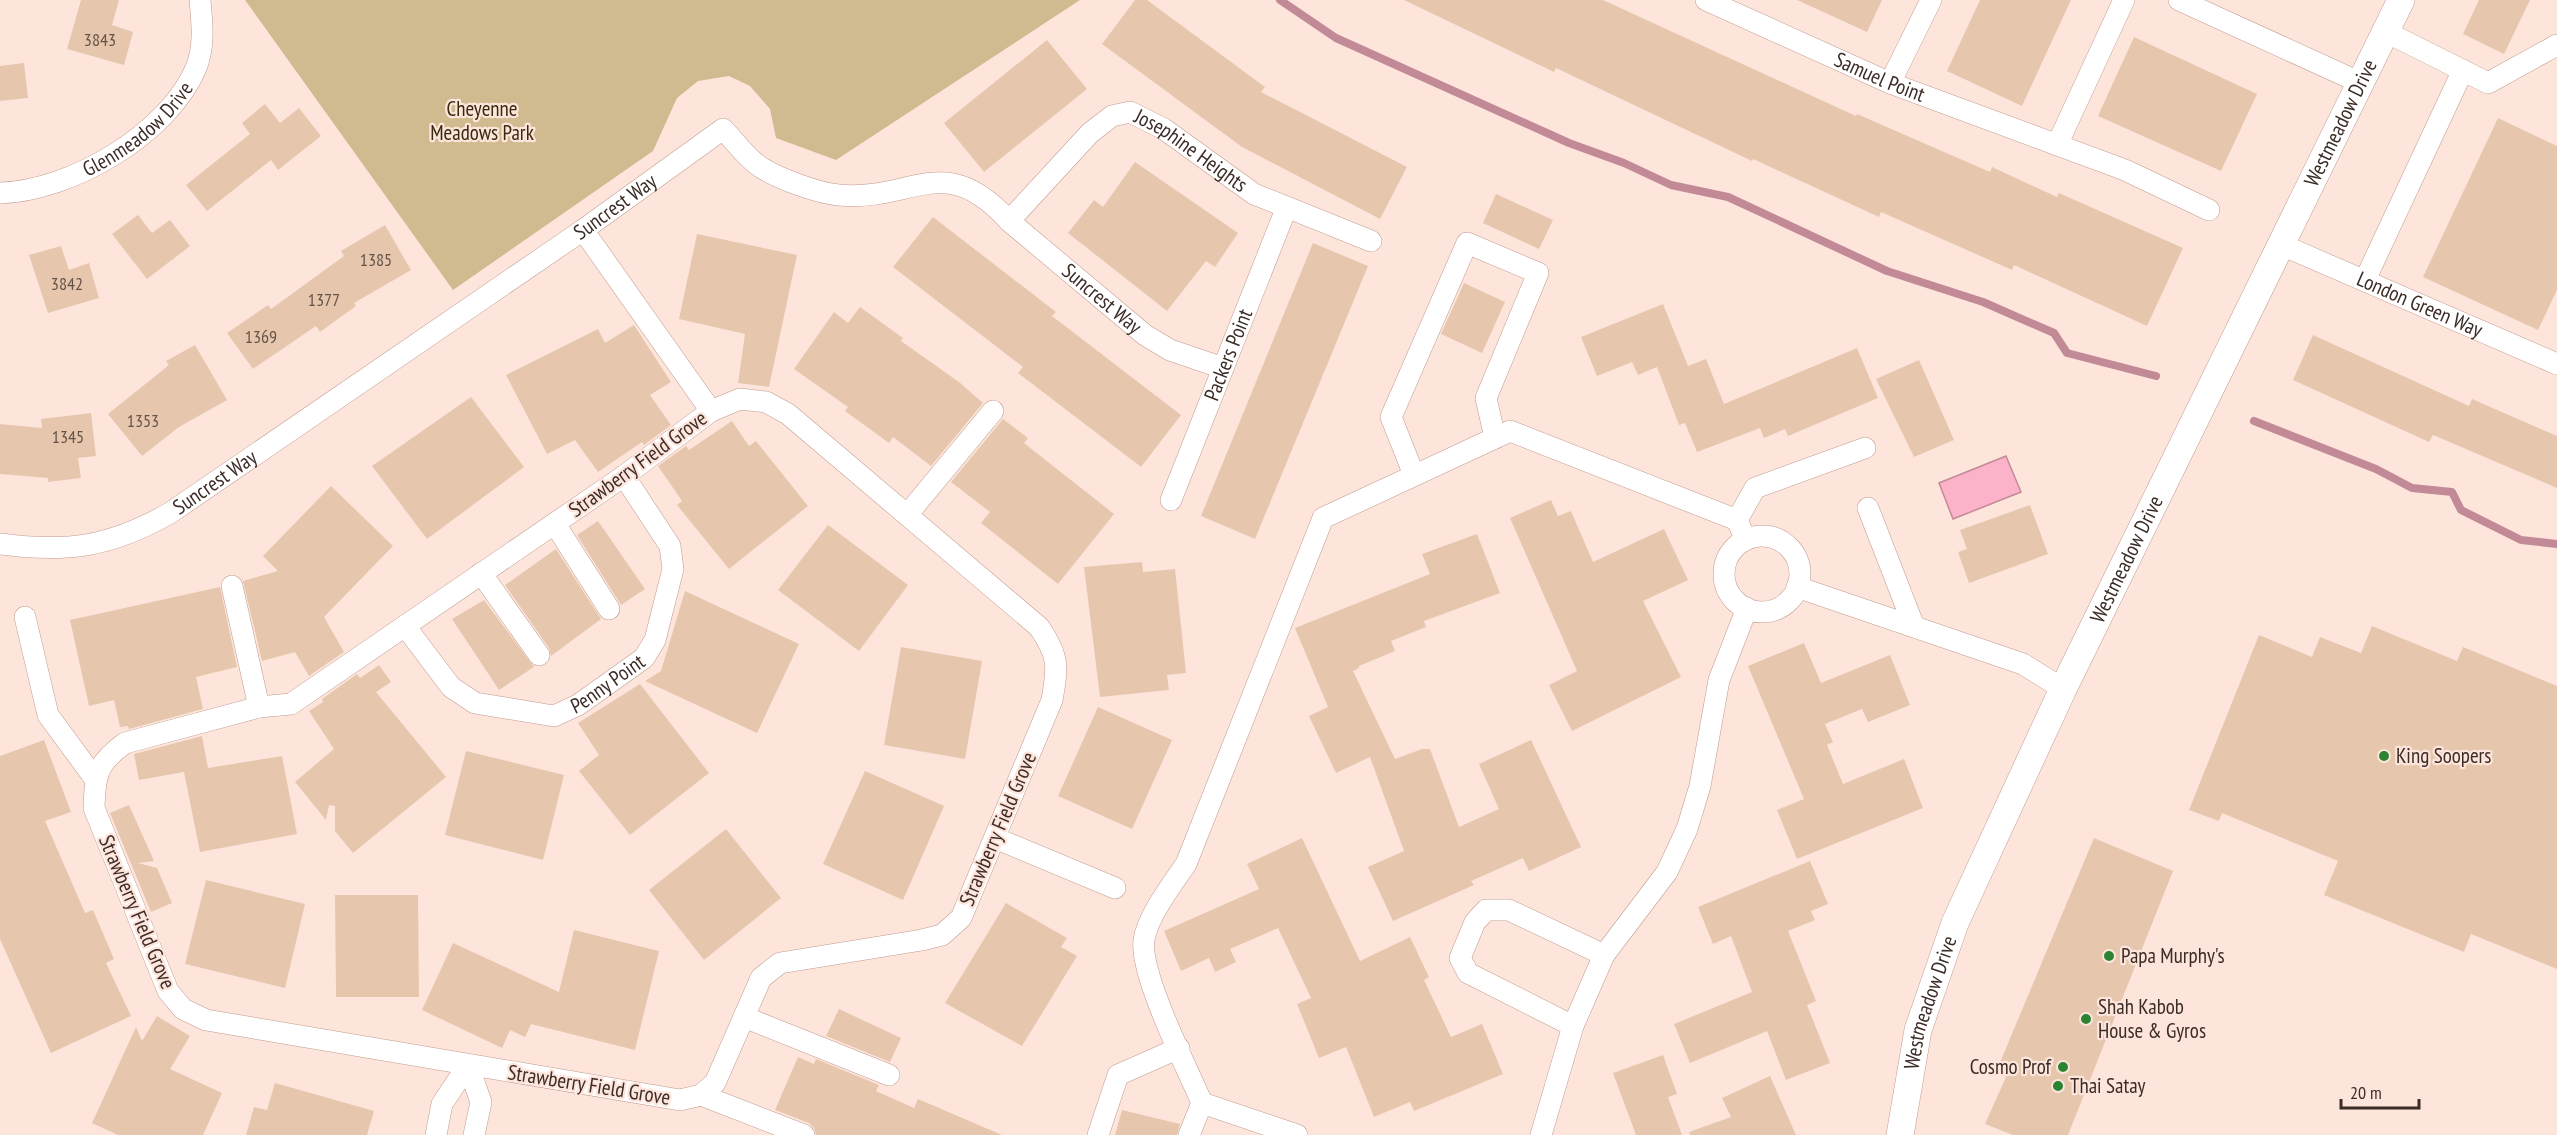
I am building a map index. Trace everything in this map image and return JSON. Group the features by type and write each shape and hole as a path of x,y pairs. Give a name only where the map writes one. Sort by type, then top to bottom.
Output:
{"street":[{"name":"Glenmeadow Drive","path":"0,193 52,183 87,170 152,128 179,97 197,66 203,33 200,0"},
{"name":"Samuel Point","path":"1706,0 1740,7 1890,84 2125,170 2208,210"},
{"path":"1890,84 1931,0"},
{"path":"2057,145 2124,0"},
{"path":"2179,0 2361,83"},
{"name":"Westmeadow Drive","path":"1900,1135 1918,1030 1955,924 2063,689 2401,0"},
{"path":"2386,32 2488,82 2557,45"},
{"path":"2365,280 2463,70"},
{"name":"Josephine Heights","path":"1009,221 1090,133 1112,116 1130,112 1164,129 1254,194 1371,242"},
{"name":"Suncrest Way","path":"0,544 62,548 97,544 137,531 170,513 583,230 723,129 761,167 812,189 856,196 940,182 967,187 990,200 1009,221 1145,336 1170,350 1223,368"},
{"name":"Packers Point","path":"1171,500 1286,209"},
{"path":"583,230 711,411"},
{"path":"1414,475 1391,417 1467,243 1538,273 1486,398 1495,438"},
{"name":"London Green Way","path":"2282,245 2557,364"},
{"name":"Strawberry Field Grove","path":"740,399 766,402 788,414 1039,627 1053,648 1057,674 1052,700 961,918 942,935 922,940 780,963 761,978 715,1083 701,1095 680,1100 206,1020 183,1009 168,991 94,808 95,779 106,756 125,743 259,708 291,704 624,476 711,411 740,399"},
{"path":"907,515 993,411"},
{"path":"1189,1135 1202,1103 1146,970 1144,939 1163,896 1186,864 1323,518 1510,431 1737,520 1746,540"},
{"path":"1737,520 1755,488 1865,448"},
{"name":"Penny Point","path":"405,626 451,687 475,703 554,716 578,705 644,658 656,640 673,569 670,546 624,476"},
{"path":"1868,508 1912,624"},
{"path":"555,524 609,609"},
{"path":"1764,536 1787,546 1795,556 1799,567 1797,586 1788,602 1777,609 1765,612 1746,608 1732,597 1725,586 1724,574 1731,550 1746,540 1764,536"},
{"path":"481,573 539,655"},
{"path":"232,586 259,708"},
{"path":"1797,586 2023,664 2063,689"},
{"path":"1541,1135 1573,1026 1604,956 1667,872 1687,829 1700,786 1719,680 1746,608"},
{"path":"25,616 48,715 95,779"},
{"path":"994,838 1115,888"},
{"path":"1573,1026 1468,973 1460,958 1475,922 1486,910 1509,910 1604,956"},
{"path":"744,1017 889,1075"},
{"path":"1098,1135 1118,1075 1179,1048"},
{"path":"436,1135 442,1104 468,1065"},
{"path":"468,1065 481,1102 474,1135"},
{"path":"701,1095 804,1135"},
{"path":"1202,1103 1298,1135"}],"green space":[{"name":"Cheyenne Meadows Park","path":"245,0 1080,0 836,160 776,138 770,109 750,86 729,76 698,81 677,98 653,151 453,290"}],"shaded area":[{"path":"2006,456 2021,492 1953,519 1939,483"}],"building":[{"path":"81,0 119,0 112,25 133,32 124,65 67,49"},
{"path":"1135,0 1147,0 1265,87 1261,92 1407,167 1380,219 1242,147 1102,44"},
{"path":"1404,0 1603,0 1856,116 1857,114 1990,172 1992,167 2057,197 2059,193 2183,248 2147,326 2014,265 2012,270 1881,212 1879,217 1753,159 1752,161 1556,68 1554,72"},
{"path":"1797,0 1882,0 1867,32"},
{"path":"1980,0 2071,0 2022,106 1947,71"},
{"path":"2479,0 2530,0 2504,54 2463,34"},
{"path":"2134,37 2257,94 2221,171 2098,116"},
{"path":"1047,40 1087,89 984,172 944,123"},
{"path":"24,63 28,98 0,101 0,66"},
{"path":"265,104 280,123 299,108 321,136 278,170 271,160 207,211 186,185 250,134 242,123"},
{"path":"2498,118 2557,146 2557,290 2538,330 2423,277"},
{"path":"1135,162 1238,233 1215,267 1206,261 1167,311 1068,233 1094,200 1103,207"},
{"path":"1496,194 1553,220 1539,249 1483,223"},
{"path":"138,215 152,233 170,220 190,246 147,279 112,234"},
{"path":"933,217 1056,312 1052,316 1181,415 1141,467 1018,373 1023,367 893,267"},
{"path":"385,225 411,270 354,303 356,306 320,332 316,326 253,369 227,333 268,305 271,309 344,256 341,251"},
{"path":"697,234 797,255 769,387 738,383 745,334 679,319"},
{"path":"1313,243 1368,266 1255,539 1201,516"},
{"path":"61,246 69,270 89,263 99,298 48,313 29,255"},
{"path":"1464,283 1505,302 1482,353 1441,334"},
{"path":"1663,304 1688,366 1706,359 1724,404 1857,348 1878,398 1788,436 1785,429 1764,438 1760,428 1697,452 1685,423 1679,425 1657,367 1638,375 1632,362 1597,376 1581,337"},
{"path":"860,307 903,338 901,341 959,382 983,403 931,466 893,437 889,443 845,411 848,407 794,369 834,312 848,323"},
{"path":"634,325 671,382 650,395 671,425 644,445 642,442 598,472 575,440 547,454 506,375 598,329 605,343"},
{"path":"2313,335 2469,406 2472,399 2557,436 2557,488 2433,435 2429,442 2293,380"},
{"path":"195,345 227,400 179,427 142,456 108,414 169,365 166,361"},
{"path":"1919,360 1954,440 1914,457 1876,379"},
{"path":"471,397 524,467 427,539 372,466"},
{"path":"91,413 96,456 78,458 81,478 48,482 48,478 0,474 0,424 42,428 41,419"},
{"path":"1003,419 1028,438 1024,443 1114,514 1058,584 981,523 990,512 951,482"},
{"path":"732,421 749,446 756,441 808,506 729,569 677,505 682,501 658,466 686,446 689,450"},
{"path":"331,486 393,546 324,617 344,652 309,676 295,652 262,661 243,581 278,571 263,556"},
{"path":"1551,500 1558,516 1571,511 1593,562 1664,529 1688,580 1643,601 1681,677 1572,731 1549,685 1577,671 1510,518"},
{"path":"2030,505 2048,554 1969,583 1958,552 1967,549 1960,530"},
{"path":"598,521 645,589 621,605 577,535"},
{"path":"828,525 908,585 859,651 778,590"},
{"path":"1477,534 1500,593 1424,621 1426,627 1391,641 1395,651 1359,666 1353,671 1395,759 1422,749 1430,749 1459,827 1499,809 1479,764 1531,740 1581,847 1529,871 1523,858 1471,881 1474,885 1393,921 1368,867 1404,851 1370,757 1336,773 1309,716 1328,707 1295,628 1430,574 1422,554"},
{"path":"556,549 601,619 551,656 549,648 505,585"},
{"path":"1142,562 1143,572 1175,569 1186,673 1167,675 1169,690 1100,697 1084,567"},
{"path":"220,587 237,667 196,677 203,709 129,729 128,726 120,727 114,700 89,706 70,620"},
{"path":"685,591 799,644 757,733 645,681 661,671"},
{"path":"484,600 534,667 499,690 452,619"},
{"name":"King Soopers","path":"2372,626 2457,661 2463,647 2557,686 2557,969 2471,934 2464,952 2324,895 2338,861 2222,813 2219,821 2189,810 2259,635 2312,657 2320,637 2361,653"},
{"path":"1804,643 1821,683 1890,655 1910,705 1868,722 1862,709 1825,724 1833,742 1827,745 1843,784 1904,759 1923,808 1797,859 1777,810 1804,799 1748,666"},
{"path":"901,647 982,661 965,759 884,745"},
{"path":"379,665 391,682 376,692 446,777 353,853 335,831 335,806 329,805 326,820 295,782 334,749 309,711 357,674 360,678"},
{"path":"640,684 709,773 630,835 579,771 599,755 578,723"},
{"path":"1098,707 1172,740 1132,829 1058,796"},
{"path":"202,736 208,768 282,756 297,834 200,852 184,772 139,780 134,754"},
{"path":"44,740 71,812 45,821 85,913 93,910 114,959 106,963 131,1016 51,1053 0,939 0,756"},
{"path":"466,751 564,775 543,860 445,835"},
{"path":"865,771 944,806 903,900 823,864"},
{"path":"129,805 154,861 138,863 157,868 172,903 151,912 110,813"},
{"path":"726,829 781,898 704,960 649,890"},
{"path":"1302,838 1360,961 1410,937 1429,977 1424,980 1451,1037 1482,1024 1503,1074 1414,1111 1410,1102 1374,1117 1346,1047 1319,1058 1297,1004 1311,998 1278,928 1230,949 1236,962 1215,972 1209,958 1181,971 1164,931 1259,889 1247,864"},
{"path":"2094,838 2173,871 2068,1135 2013,1135 1985,1124 2006,1077 1996,1072"},
{"path":"1810,861 1828,904 1811,911 1815,920 1788,931 1816,1001 1807,1005 1830,1063 1786,1080 1767,1031 1690,1063 1674,1024 1752,992 1731,936 1713,944 1698,907"},
{"path":"206,880 305,904 285,988 185,964"},
{"path":"335,895 418,895 419,997 336,997"},
{"path":"1006,903 1067,938 1061,947 1077,956 1022,1046 945,1003"},
{"path":"574,930 659,951 635,1050 531,1024 525,1037 510,1030 502,1048 422,1010 453,943 559,992"},
{"path":"839,1009 901,1038 890,1062 826,1036"},
{"path":"157,1016 190,1036 170,1069 222,1093 203,1135 118,1135 92,1123 136,1027 142,1041"},
{"path":"1663,1055 1677,1094 1668,1097 1682,1135 1636,1135 1613,1073"},
{"path":"798,1057 814,1064 816,1059 879,1085 876,1091 914,1108 918,1099 1002,1135 816,1135 809,1123 775,1110"},
{"path":"1770,1076 1796,1135 1690,1135 1689,1132 1731,1117 1722,1098"},
{"path":"275,1083 374,1111 367,1135 246,1135 254,1107 267,1110"},
{"path":"1122,1110 1180,1124 1177,1135 1115,1135"}],"waterway":[{"path":"1280,0 1336,38 1569,143 1624,163 1671,185 1728,197 1887,271 1983,302 2054,333 2067,353 2156,376"},
{"path":"2254,421 2376,469 2412,488 2452,492 2461,510 2521,540 2557,544"}],"place":[{"name":"King Soopers","path":"2384,756"},
{"name":"Papa Murphy's","path":"2109,956"},
{"name":"Shah Kabob House & Gyros","path":"2086,1019"},
{"name":"Cosmo Prof","path":"2063,1067"},
{"name":"Thai Satay","path":"2058,1086"}]}
